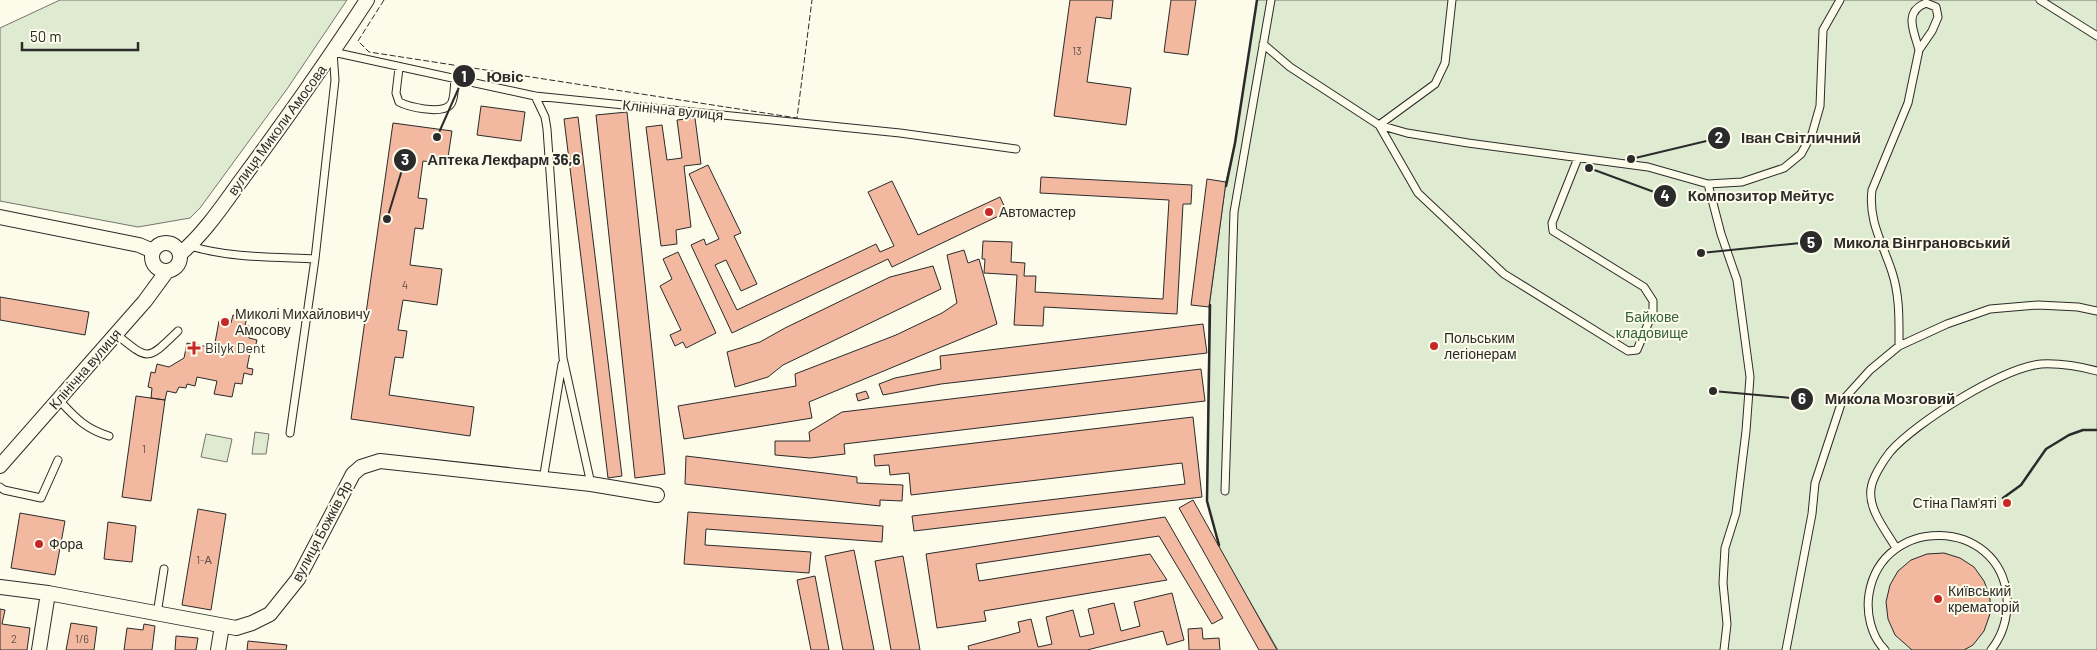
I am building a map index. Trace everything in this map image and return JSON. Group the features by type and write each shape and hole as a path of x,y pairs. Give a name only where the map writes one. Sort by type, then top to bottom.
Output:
{"street":[{"name":"вулиця Миколи Амосова","path":"185,250 205,229 256,160 333,52 367,0"},
{"path":"0,217 139,245 153,251"},
{"path":"168,243 185,250 176,267 167,271 154,265 152,260 153,251 160,244 168,243"},
{"name":"Клінічна вулиця","path":"0,466 145,301 167,271"},
{"name":"вулиця Божків Яр","path":"0,587 48,593 236,628 270,614 292,588 346,484 360,467 380,461 591,484 657,494"},
{"path":"39,650 48,593"},
{"path":"218,650 222,626"}],"lane":[{"path":"1225,491 1234,212 1271,0"},
{"path":"1379,126 1435,84 1445,63 1452,0"},
{"path":"1263,44 1290,67 1379,126 1407,133 1468,143 1648,167 1708,184 1742,182 1784,168 1801,154 1812,134 1820,106 1823,30 1840,0"},
{"path":"2040,0 2097,36"},
{"path":"1900,346 1898,301 1892,273 1876,233 1870,204 1872,190 1908,103 1919,50 1932,31 1938,17 1936,7 1926,3 1917,6 1912,16 1912,26 1919,50"},
{"name":"Клінічна вулиця","path":"333,52 399,68 535,96 900,133 1016,149"},
{"path":"290,433 315,259 335,80 333,52"},
{"path":"399,68 396,93 399,102 408,106 438,110 449,107 452,103 455,79"},
{"path":"535,96 546,123 563,358 591,484"},
{"path":"1379,126 1418,193 1504,274 1628,351 1637,350 1653,312 1654,301 1644,287 1553,231 1552,223 1578,158"},
{"path":"1708,184 1721,234 1737,280 1750,377 1746,431 1736,513 1725,548 1723,583 1726,624 1724,650"},
{"path":"185,250 245,256 315,259"},
{"path":"1777,650 1786,649 1812,514 1815,483 1842,400 1870,370 1900,346 1947,324 1990,309 2038,305 2078,307 2097,311"},
{"path":"116,334 141,354 149,355 161,348 178,331"},
{"path":"543,480 563,358"},
{"path":"1896,548 1873,507 1870,489 1890,452 1944,410 1982,385 2007,374 2039,364 2075,365 2097,371"},
{"path":"58,399 81,422 96,432 109,436"},
{"path":"0,487 4,490 41,498 58,460"},
{"path":"1885,650 1880,645 1871,626 1867,604 1871,583 1881,563 1896,548 1910,540 1925,536 1946,535 1966,541 1984,552 1998,568 2006,588 2008,609 2003,630 1991,650"},
{"path":"157,614 164,569"}],"green space":[{"path":"60,0 347,0 287,89 200,208 190,218 138,227 0,201 0,28"},
{"name":"Байкове кладовище","path":"1257,0 2097,0 2097,650 1278,650 1220,550 1207,501 1209,308 1226,181 1235,143"},
{"path":"255,432 269,434 266,454 252,454"},
{"path":"206,434 232,439 227,462 201,457"}],"building":[{"path":"1070,0 1113,0 1111,19 1096,17 1087,82 1131,88 1126,125 1054,116"},
{"path":"1171,0 1196,0 1188,55 1164,52"},
{"path":"481,106 525,112 521,141 477,135"},
{"path":"627,112 665,474 635,478 596,115"},
{"path":"578,117 622,476 608,478 564,119"},
{"path":"695,118 701,164 684,166 691,227 676,230 677,244 661,246 646,127 662,125 667,160 682,158 677,120"},
{"path":"393,123 452,131 447,164 423,161 418,198 427,199 423,229 415,228 410,265 442,269 437,305 403,300 398,330 407,331 403,358 395,357 389,395 474,407 470,436 351,419"},
{"path":"708,165 741,233 734,236 757,284 741,291 726,260 715,265 737,310 876,244 880,252 894,246 868,192 892,181 918,235 1000,197 1007,212 892,267 888,259 732,333 691,245 704,239 706,245 719,239 689,174"},
{"path":"1041,177 1192,185 1191,204 1183,204 1177,314 1044,307 1043,326 1014,325 1017,275 984,273 985,259 982,259 983,241 1012,242 1011,262 1025,263 1024,276 1036,276 1035,292 1163,299 1169,200 1040,193"},
{"path":"1207,179 1226,182 1209,307 1191,305"},
{"path":"964,250 968,263 979,259 997,324 809,402 812,418 684,439 678,406 796,386 795,374 896,335 942,313 957,303 947,255"},
{"path":"678,252 716,333 686,348 683,342 675,346 670,335 681,330 660,286 672,279 663,259"},
{"path":"933,266 941,289 783,365 768,377 735,387 727,352 760,342 890,277"},
{"path":"0,297 89,312 85,335 0,320"},
{"path":"233,315 247,318 245,325 252,327 249,338 257,340 255,348 251,347 247,368 253,369 252,375 244,373 242,384 235,383 232,397 214,394 217,381 197,377 195,386 187,384 186,388 179,387 176,393 167,391 165,400 151,398 152,388 148,387 151,372 155,373 157,364 169,367 184,358 187,343 214,348 219,321 231,323"},
{"path":"1203,324 1207,353 941,384 883,395 879,384 895,378 941,369 940,356"},
{"path":"1201,369 1205,401 844,444 845,454 810,458 775,455 775,441 810,441 809,432 842,412"},
{"path":"866,391 869,398 858,401 856,394"},
{"path":"136,396 165,400 151,501 122,497"},
{"path":"1193,417 1202,497 914,531 912,516 1185,484 1182,463 911,495 909,473 890,475 889,465 875,466 874,455"},
{"path":"686,456 857,477 857,483 903,485 902,501 880,500 880,506 685,484"},
{"path":"1193,500 1277,650 1259,650 1179,508"},
{"path":"198,509 226,514 211,610 182,605"},
{"path":"688,512 883,526 882,542 706,529 705,545 811,552 809,573 684,564"},
{"path":"20,513 65,521 55,575 11,568"},
{"path":"1165,517 1223,618 1212,624 1159,536 976,564 979,581 1150,554 1167,580 984,611 986,621 937,628 926,554"},
{"path":"108,522 136,526 132,562 104,559"},
{"path":"854,550 874,650 843,650 825,556"},
{"name":"Київський крематорій","path":"1944,553 1960,558 1974,567 1984,581 1990,597 1990,614 1984,631 1973,645 1964,650 1912,650 1895,635 1888,619 1886,602 1890,585 1898,571 1911,560 1927,554"},
{"path":"903,556 920,650 891,650 875,561"},
{"path":"815,576 829,650 811,650 797,580"},
{"path":"1172,593 1184,640 1167,645 1163,631 1087,650 969,650 968,646 1020,632 1018,622 1031,619 1038,647 1052,644 1046,617 1073,610 1080,637 1094,634 1088,609 1114,603 1121,631 1140,626 1134,602"},
{"path":"0,609 5,610 2,624 30,628 27,650 0,650"},
{"path":"71,623 97,627 94,650 66,650"},
{"path":"144,624 155,626 152,650 124,650 127,628 143,630"},
{"path":"1202,628 1203,639 1219,638 1220,650 1189,650 1188,629"},
{"path":"176,636 198,638 196,650 175,650"},
{"path":"248,641 287,645 286,650 247,650"}],"fence":[{"path":"384,0 358,41 369,52 797,118 812,0"}],"wall":[{"path":"1226,186 1235,143 1257,0"},
{"path":"1210,305 1207,501 1219,545"},
{"path":"2003,498 2021,485 2046,449 2069,435 2083,430 2097,430"}],"place":[{"name":"Ювіс","path":"437,137"},
{"name":"Іван Світличний","path":"1631,159"},
{"name":"Композитор Мейтус","path":"1589,168"},
{"name":"Автомастер","path":"989,212"},
{"name":"Аптека Лекфарм 36,6","path":"387,219"},
{"name":"Микола Вінграновський","path":"1701,253"},
{"name":"Миколі Михайловичу Амосову","path":"225,322"},
{"name":"Польським легіонерам","path":"1434,346"},
{"name":"Bilyk Dent","path":"194,348"},
{"name":"Микола Мозговий","path":"1713,391"},
{"name":"Стіна Пам'яті","path":"2007,503"},
{"name":"Фора","path":"39,544"},
{"name":"Київський крематорій","path":"1938,599"}]}
